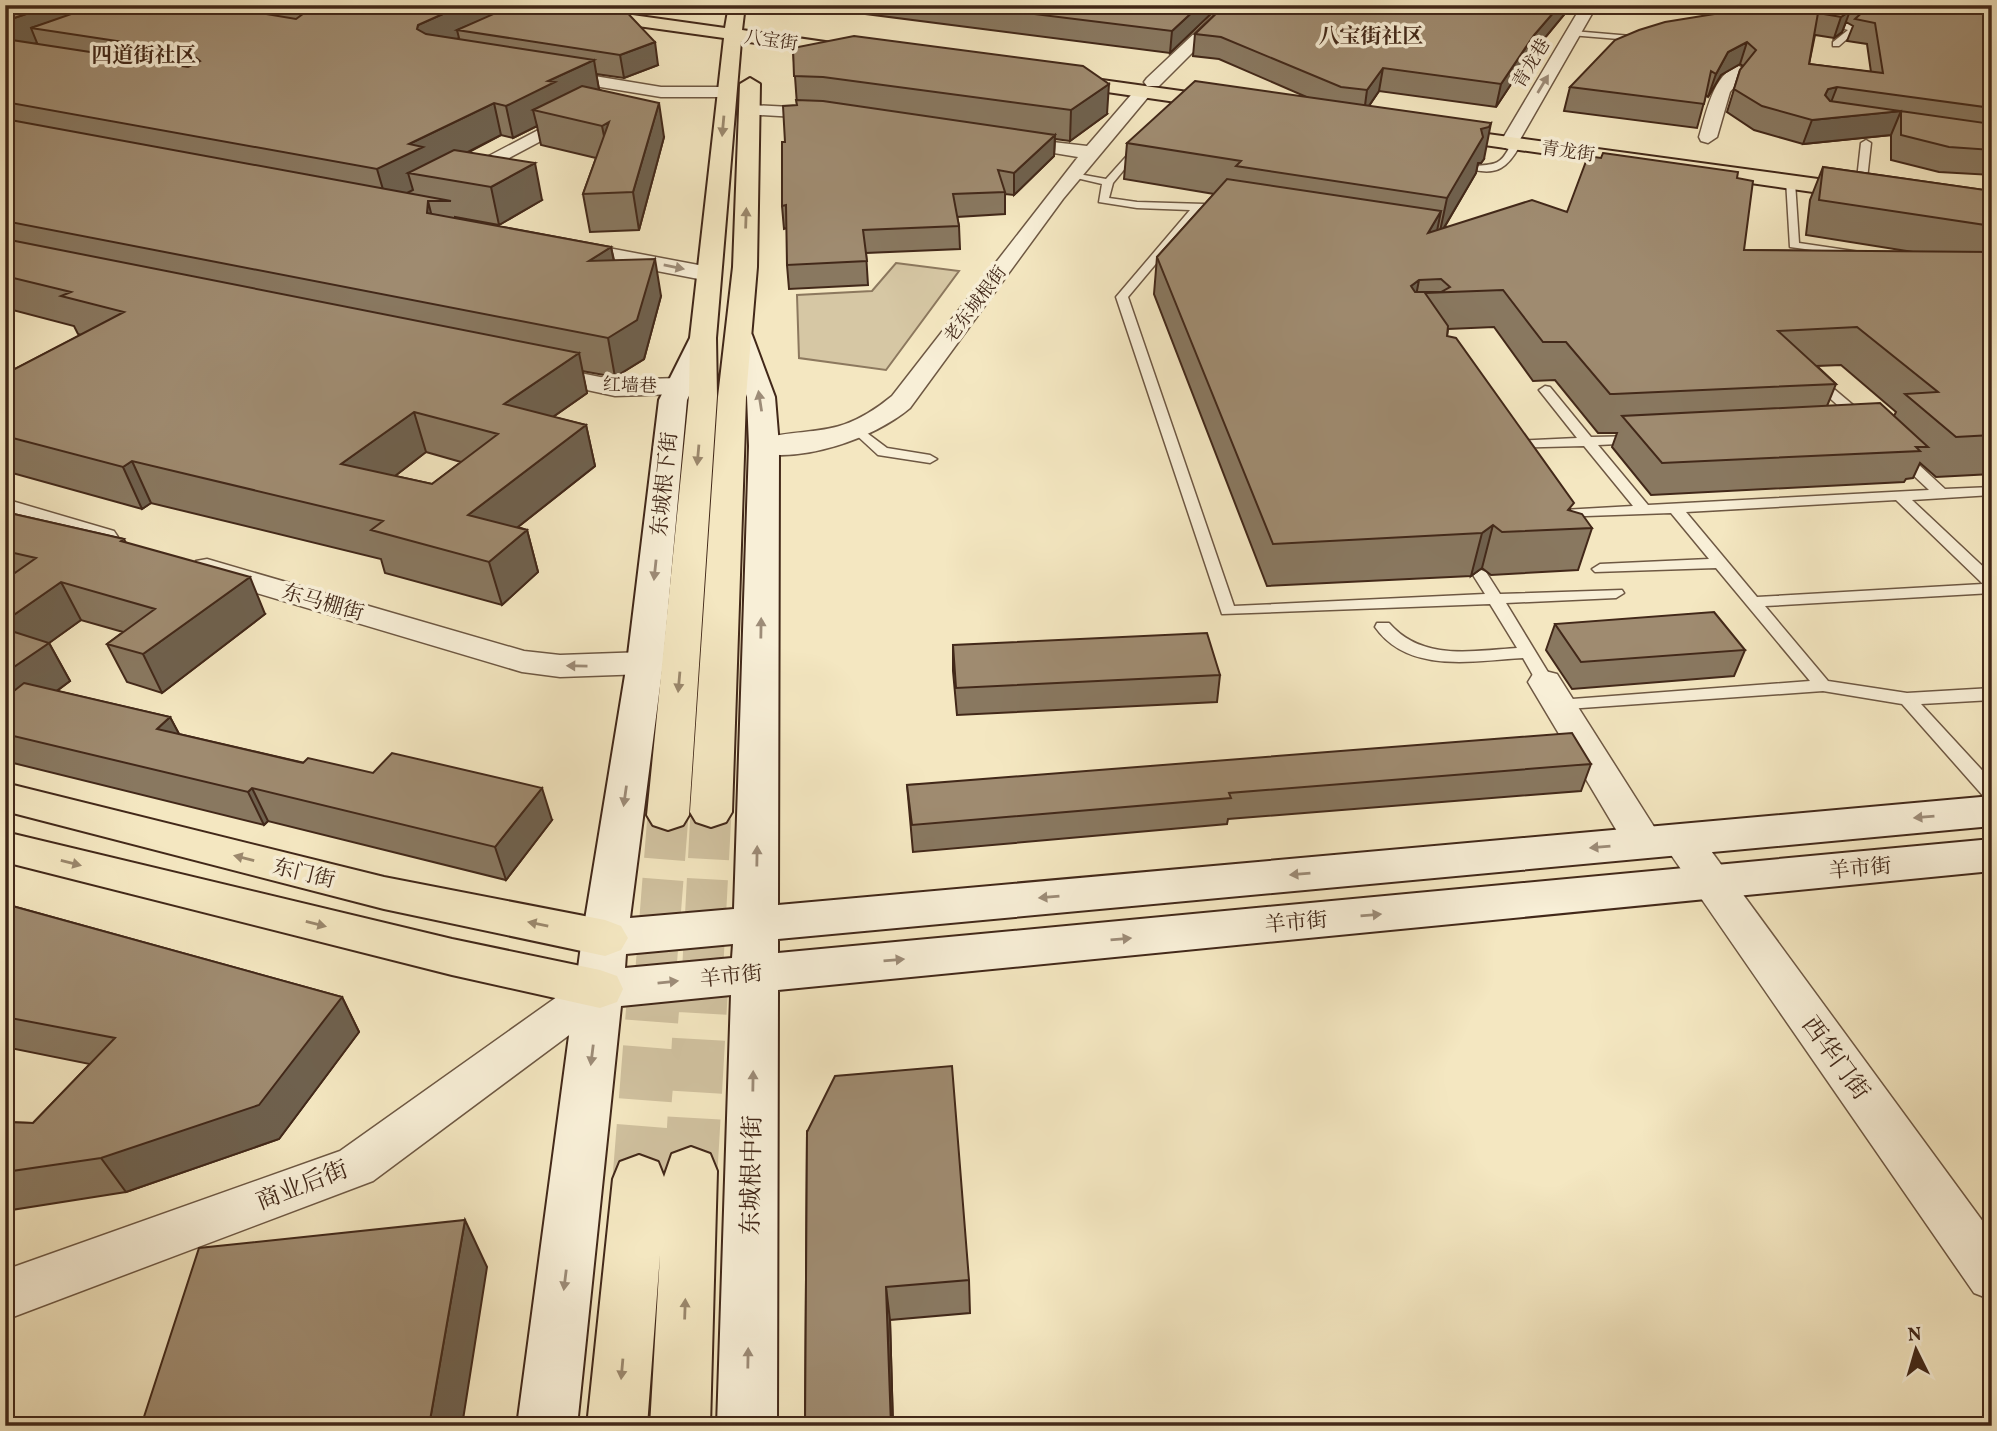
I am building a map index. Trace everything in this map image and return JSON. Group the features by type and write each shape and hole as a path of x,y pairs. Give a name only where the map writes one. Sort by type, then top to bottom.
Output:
{"main road":[{"name":"八宝街","path":"522,12 545,8 747,27 821,47 878,49 747,27 594,5"},
{"path":"619,9 640,5"},
{"path":"711,812 732,397 745,267 750,110 747,27 737,5"},
{"name":"东城根下街","path":"702,338 726,92 747,27"},
{"path":"763,58 821,47"},
{"path":"1046,73 1249,101"},
{"name":"青龙街","path":"1418,124 1862,179 1886,189 1790,182 1512,137"},
{"path":"668,815 703,396 702,338"},
{"name":"东门街","path":"5,797 384,893 605,938"},
{"path":"5,847 452,957 600,989"},
{"path":"617,1426 665,1175 680,1426"}],"street":[{"name":"青龙巷","path":"1512,137 1590,5"},
{"name":"老东城根街","path":"764,446 845,438 885,417 901,402 1073,176 1148,87 1222,15"},
{"path":"1708,137 1722,91 1739,71"},
{"path":"539,72 661,92 726,92"},
{"path":"438,188 631,87"},
{"path":"750,110 852,118"},
{"path":"986,137 1093,153"},
{"path":"549,243 709,274"},
{"path":"739,335 761,397 764,446 756,949"},
{"name":"东城根下街","path":"605,938 645,663 673,400 702,338"},
{"name":"红墙巷","path":"520,369 615,388 678,386"},
{"path":"5,509 138,548"},
{"name":"东马棚街","path":"178,559 523,661 560,666 645,663"},
{"name":"西华门街","path":"1544,681 1662,841 1710,882 1992,1276"},
{"name":"羊市街","path":"600,989 756,949 1662,841 1992,811"},
{"name":"羊市街","path":"605,938 756,949 1710,882 1992,855"},
{"path":"547,1426 605,938"},
{"name":"东城根中街","path":"747,1426 756,949"},
{"name":"商业后街","path":"5,1294 356,1166 600,989"}],"lane":[{"path":"1813,19 1845,25 1853,30 1836,44"},
{"path":"1573,33 1655,39"},
{"path":"1148,135 1108,182 1103,200 1112,203 1220,207"},
{"path":"1478,168 1497,169 1504,166 1514,147 1512,137"},
{"path":"1862,179 1866,143"},
{"path":"1073,176 1108,182"},
{"path":"1790,182 1794,245 1873,257"},
{"path":"1198,207 1122,297 1228,611 1616,593"},
{"path":"1815,377 1870,427 1848,428"},
{"path":"1545,390 1644,510"},
{"path":"859,431 883,452 930,459"},
{"path":"1515,445 1652,438"},
{"path":"1886,442 1942,494"},
{"path":"1563,514 1992,491"},
{"path":"1900,496 1992,586"},
{"path":"1675,508 1823,686"},
{"path":"1600,569 1720,563"},
{"path":"1481,575 1544,681"},
{"path":"1752,601 1992,586"},
{"path":"1383,627 1391,640 1424,653 1446,655 1544,681 1823,686 1907,699 1992,694"},
{"path":"1907,699 1992,793"}],"shaded area":[{"path":"896,263 959,271 886,370 799,358 797,295 872,291"}],"building":[{"path":"5,5 53,5 5,21"},
{"path":"97,5 212,5 296,19 307,11 299,5 463,5 418,25 417,29 426,34 594,60 548,81 555,82 506,106 494,103 409,144 423,147 377,169 5,102 5,39 188,67 200,61 189,52 31,28"},
{"path":"514,5 620,5 655,42 620,55 457,30"},
{"path":"962,5 1200,5 1172,31"},
{"path":"1225,5 1560,5 1534,35 1501,84 1383,68 1367,90 1341,87 1221,37 1195,34"},
{"path":"1770,5 1831,5 1850,11 1841,17 1818,13 1809,64 1883,73 1875,23 1855,19 1867,8 1861,5 1992,5 1992,108 1837,87 1828,89 1825,95 1830,101 1901,111 1812,120 1762,106 1734,89 1740,70 1756,50 1747,42 1728,52 1716,74 1711,71 1704,104 1570,87 1615,40 1639,30 1665,22"},
{"path":"854,36 1083,66 1109,84 1071,110 823,77 794,76 793,48"},
{"path":"1195,81 1491,123 1489,127 1481,129 1483,137 1447,198 1236,166 1241,161 1127,143"},
{"path":"582,86 659,103 633,192 583,194 609,122 602,126 533,110"},
{"path":"796,100 823,101 1055,135 1014,173 998,170 1005,192 953,194 959,226 863,230 867,261 787,265 786,205 782,206 782,142 785,142 783,106 797,105"},
{"path":"1901,111 1992,124 1992,150 1949,147 1901,135"},
{"path":"5,119 451,201 428,201 427,213 611,247 589,261 655,259 637,320 608,338 5,221"},
{"path":"454,150 535,163 491,187 408,173"},
{"path":"1603,153 1738,172 1737,178 1753,181 1744,250 1992,252 1992,435 1956,437 1905,394 1938,392 1857,327 1778,331 1836,384 1610,394 1566,342 1543,342 1503,290 1425,293 1448,326 1447,336 1456,338 1574,503 1568,510 1582,514 1592,528 1502,532 1493,525 1482,533 1273,544 1157,257 1227,179 1441,211 1428,233 1532,200 1567,212 1588,156 1601,158","holes":["1441,279 1450,287 1441,292 1415,292 1411,286 1419,280"]},
{"path":"1823,167 1992,191 1992,226 1819,200"},
{"path":"5,239 579,353 504,404 586,425 468,515 527,530 489,562 371,530 383,521 132,461 123,467 5,436 5,374 124,312 61,296 71,292 5,276","holes":["414,412 498,434 432,484 341,464"]},
{"path":"1880,403 1928,447 1916,447 1920,451 1662,463 1622,416"},
{"path":"5,512 124,539 121,541 250,577 143,654 107,644 155,609 61,582 5,621 5,580 36,558 5,551"},
{"path":"1714,612 1745,650 1581,662 1555,624"},
{"path":"5,629 49,643 5,673"},
{"path":"1207,633 1220,675 956,688 953,645"},
{"path":"24,683 170,717 157,729 303,763 308,758 373,773 392,753 542,788 495,847 252,788 248,792 5,734 5,698"},
{"path":"1572,733 1591,764 1229,793 1231,798 912,825 907,785"},
{"path":"5,904 342,997 259,1105 101,1158 5,1172 5,1122 33,1123 115,1038 5,1017"},
{"path":"952,1066 969,1280 886,1287 891,1426 805,1426 807,1132 835,1076"},
{"path":"465,1220 429,1426 141,1426 199,1248"}],"tunnel":[{"path":"702,981 711,812"},
{"path":"655,981 668,815"},
{"path":"639,1179 655,979"},
{"path":"691,1171 702,979"}],"district":[{"name":"八宝街社区","path":"1371,36"},
{"name":"四道街社区","path":"144,55"}]}
